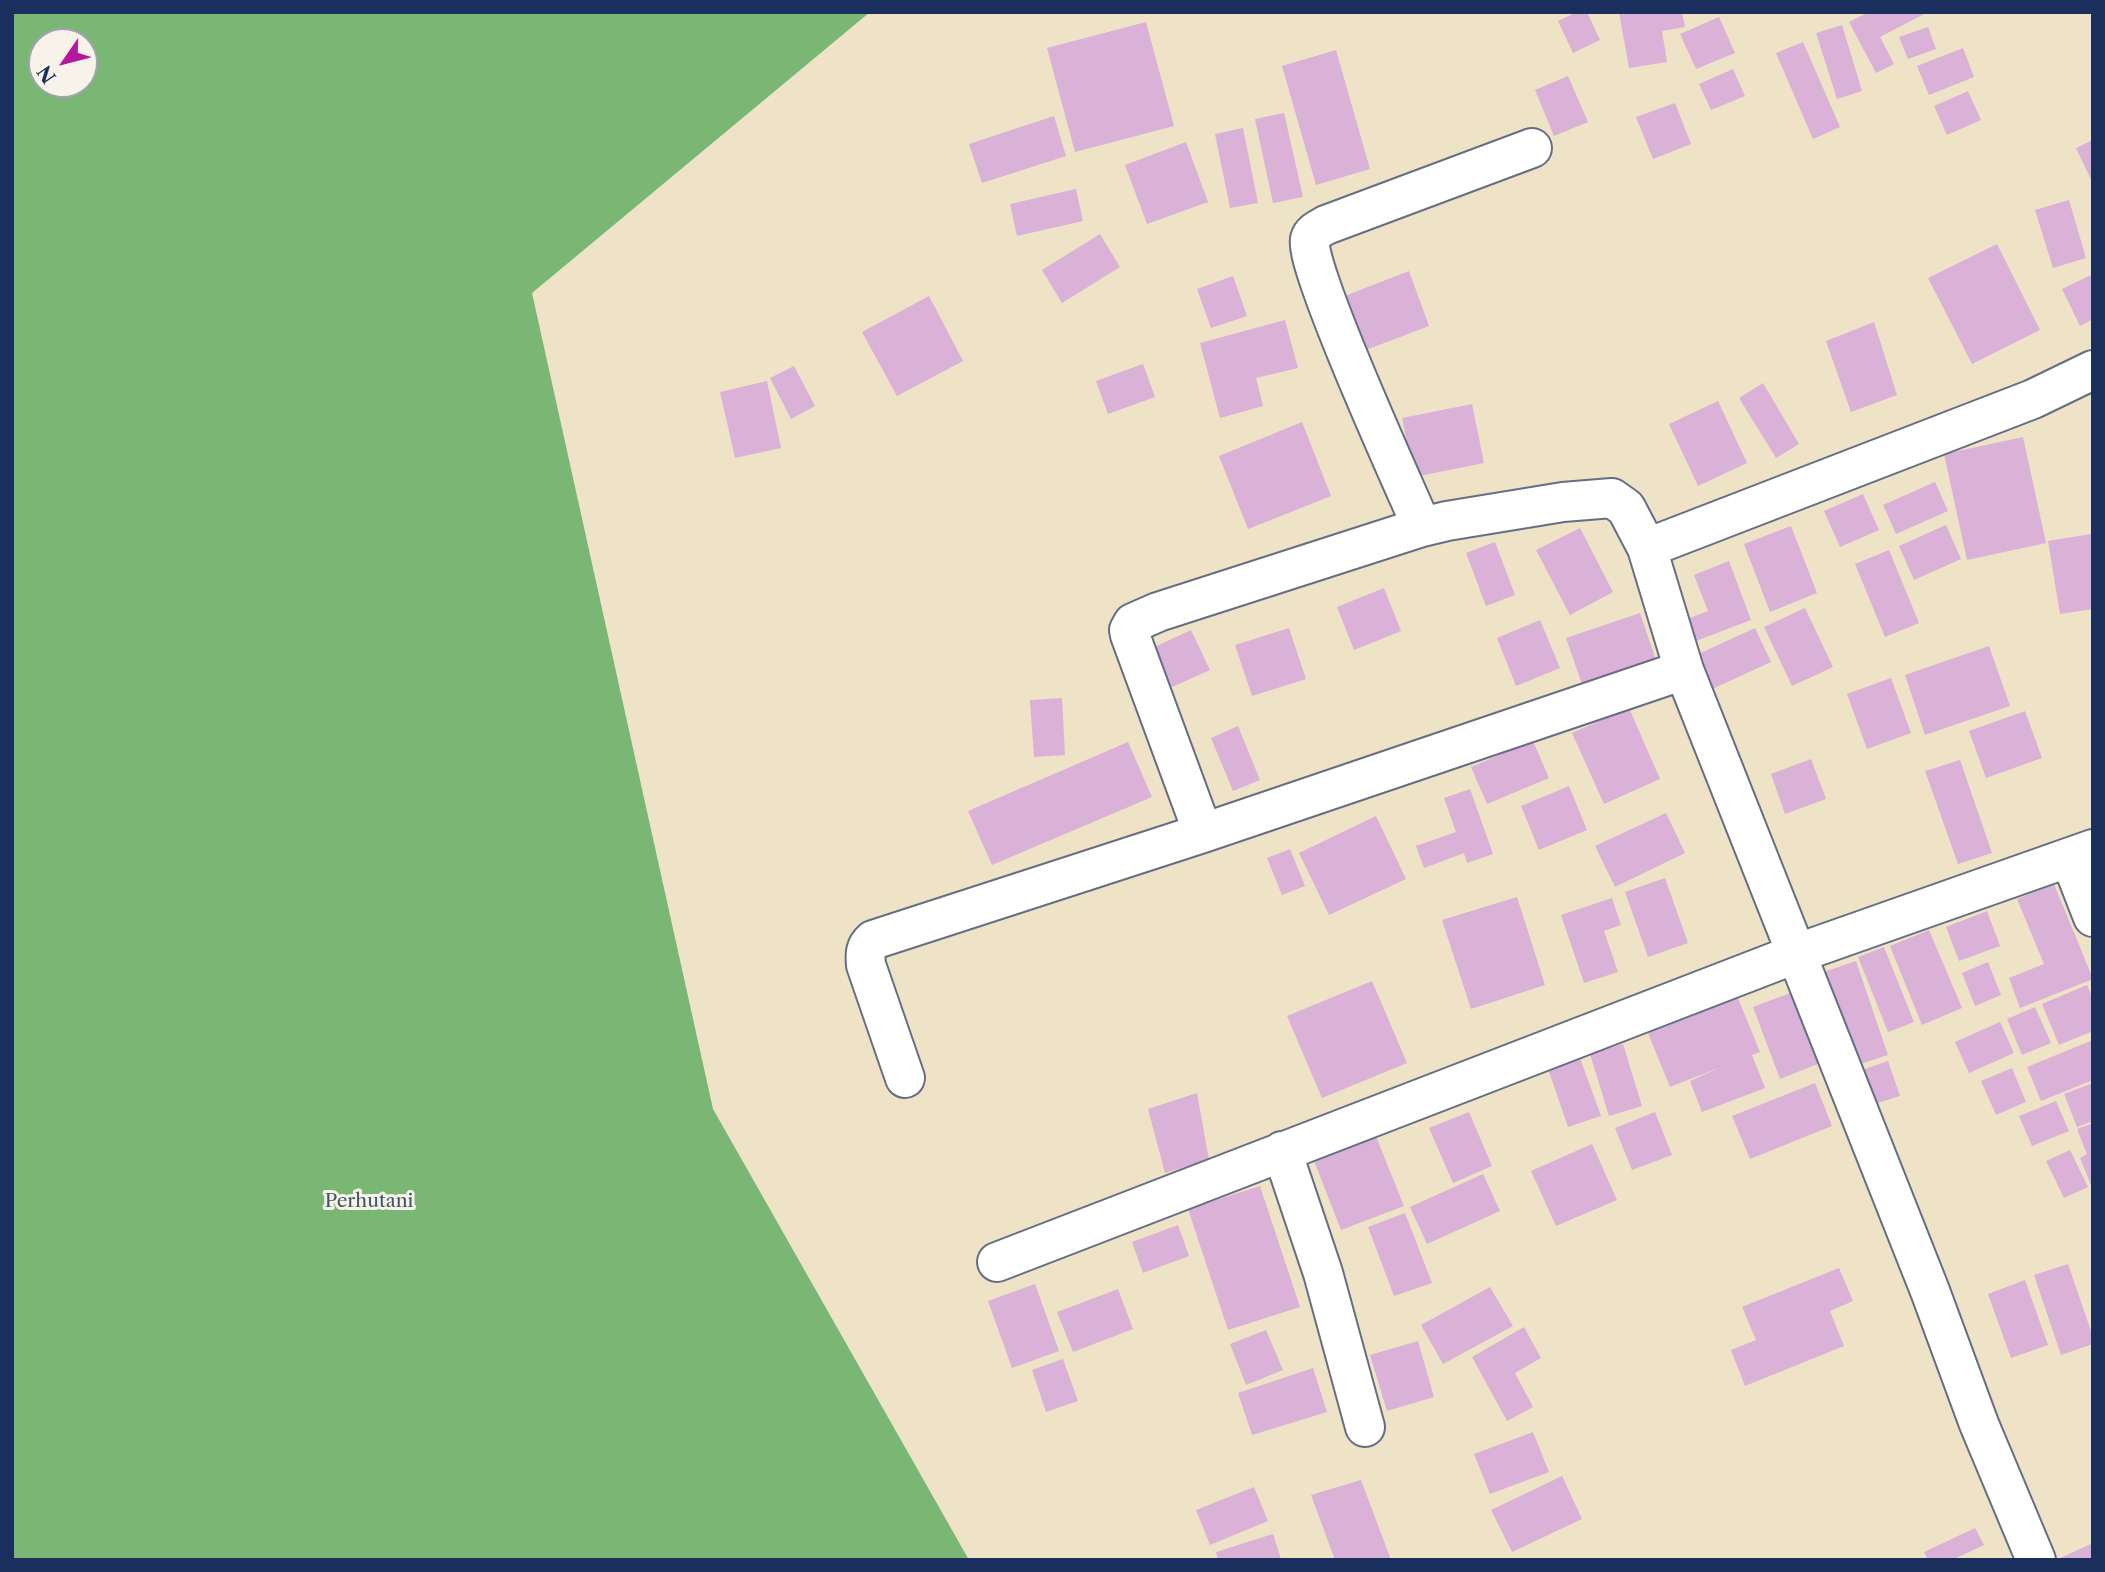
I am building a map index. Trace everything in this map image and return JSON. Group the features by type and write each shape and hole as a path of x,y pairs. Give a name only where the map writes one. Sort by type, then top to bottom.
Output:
{"street":[{"path":"1422,527 1326,300 1310,253 1310,239 1315,231 1326,225 1532,148"},
{"path":"1647,548 2034,399 2093,370"},
{"path":"1203,833 1130,635 1129,630 1133,623 1171,608 1422,527 1596,498 1612,498 1626,508 1647,548 1684,670 1798,953 1930,1291 1973,1410 2036,1560"},
{"path":"905,1078 866,965 867,944 873,940 1203,833 1684,670"},
{"path":"997,1262 1798,953 2081,854 2093,917"},
{"path":"1282,1151 1323,1273 1366,1427"}],"green space":[{"name":"Perhutani","path":"12,12 870,12 532,293 713,1109 969,1560 12,1560"}],"building":[{"path":"1577,12 1587,12 1600,40 1573,53 1558,21"},
{"path":"1619,12 1682,12 1685,27 1662,31 1667,62 1629,68"},
{"path":"1869,12 1928,12 1880,37 1894,64 1876,73 1849,22"},
{"path":"1719,17 1735,53 1696,69 1680,34"},
{"path":"1146,22 1174,126 1075,152 1047,48"},
{"path":"1842,25 1862,91 1837,99 1816,33"},
{"path":"1928,27 1936,49 1908,59 1899,37"},
{"path":"1803,42 1840,127 1813,139 1776,53"},
{"path":"1963,48 1974,77 1929,95 1917,66"},
{"path":"1336,50 1370,169 1316,185 1282,66"},
{"path":"1733,69 1745,96 1711,110 1699,84"},
{"path":"1568,76 1588,122 1554,136 1535,90"},
{"path":"1968,91 1981,120 1947,135 1934,106"},
{"path":"1675,103 1691,144 1653,159 1636,117"},
{"path":"1284,113 1303,197 1273,203 1255,119"},
{"path":"1054,116 1066,156 982,183 969,144"},
{"path":"1243,128 1258,203 1230,208 1215,134"},
{"path":"2093,140 2093,184 2076,148"},
{"path":"1186,142 1208,202 1147,224 1125,165"},
{"path":"1076,189 1083,221 1017,236 1010,204"},
{"path":"2069,200 2086,258 2053,268 2035,210"},
{"path":"1100,234 1120,267 1062,303 1042,270"},
{"path":"1997,244 2040,330 1972,364 1928,278"},
{"path":"1409,271 1429,326 1358,353 1337,299"},
{"path":"2093,274 2093,319 2080,326 2062,289"},
{"path":"1233,276 1247,316 1211,328 1197,289"},
{"path":"929,296 963,361 897,396 862,332"},
{"path":"1285,320 1298,368 1256,378 1263,406 1220,418 1200,343"},
{"path":"1874,322 1897,395 1851,412 1826,341"},
{"path":"1143,364 1155,397 1108,414 1096,381"},
{"path":"794,366 815,406 791,419 770,378"},
{"path":"767,381 781,448 735,458 720,392"},
{"path":"1763,383 1799,444 1776,458 1739,398"},
{"path":"1718,401 1747,463 1698,486 1669,424"},
{"path":"1472,404 1484,463 1414,477 1402,418"},
{"path":"1302,422 1331,496 1248,529 1219,456"},
{"path":"2023,437 2046,543 1967,560 1944,454"},
{"path":"1935,482 1948,511 1896,534 1883,505"},
{"path":"1863,494 1879,530 1840,547 1824,511"},
{"path":"1946,525 1961,559 1914,580 1899,546"},
{"path":"1791,526 1817,593 1770,612 1744,544"},
{"path":"1580,528 1613,592 1570,615 1536,550"},
{"path":"2091,534 2093,609 2060,614 2048,541"},
{"path":"1495,542 1515,595 1486,606 1466,553"},
{"path":"1889,550 1919,623 1885,637 1855,564"},
{"path":"1729,561 1751,620 1688,644 1679,622 1708,611 1694,575"},
{"path":"1384,588 1401,631 1354,650 1337,607"},
{"path":"1805,608 1833,667 1792,686 1764,627"},
{"path":"1640,613 1659,669 1585,693 1566,638"},
{"path":"1540,620 1560,668 1516,686 1497,638"},
{"path":"1289,628 1306,679 1252,696 1235,645"},
{"path":"1755,628 1771,662 1710,690 1694,656"},
{"path":"1191,630 1210,670 1163,691 1144,652"},
{"path":"1989,646 2010,706 1925,735 1905,675"},
{"path":"1891,678 1911,733 1867,749 1847,694"},
{"path":"1062,698 1065,755 1034,757 1030,700"},
{"path":"1629,708 1660,779 1604,804 1572,733"},
{"path":"2025,711 2042,758 1986,778 1969,731"},
{"path":"1238,726 1260,780 1233,791 1211,738"},
{"path":"1533,741 1549,778 1487,804 1471,767"},
{"path":"1128,742 1152,797 992,865 968,811"},
{"path":"1811,759 1826,799 1785,814 1771,774"},
{"path":"1960,760 1992,853 1958,864 1925,771"},
{"path":"1569,786 1587,830 1539,850 1521,806"},
{"path":"1470,789 1493,854 1467,863 1464,853 1424,868 1416,846 1456,832 1444,798"},
{"path":"1666,813 1685,853 1615,887 1595,846"},
{"path":"1376,816 1406,879 1329,915 1299,853"},
{"path":"1290,849 1305,886 1282,895 1267,858"},
{"path":"1665,878 1688,943 1648,957 1625,892"},
{"path":"2054,884 2093,979 2020,1008 2009,978 2044,964 2017,899"},
{"path":"1517,897 1545,985 1471,1009 1442,920"},
{"path":"1612,898 1621,925 1604,931 1618,972 1584,983 1561,915"},
{"path":"1987,911 2000,946 1959,961 1946,927"},
{"path":"1929,930 1962,1008 1922,1025 1890,946"},
{"path":"1884,947 1914,1022 1888,1032 1858,957"},
{"path":"1856,961 1888,1055 1857,1065 1824,972"},
{"path":"1988,962 2001,995 1975,1006 1962,973"},
{"path":"1372,981 1407,1063 1322,1098 1287,1016"},
{"path":"2087,985 2093,999 2093,1031 2059,1045 2042,1004"},
{"path":"1798,990 1825,1061 1780,1079 1753,1007"},
{"path":"1738,998 1760,1052 1752,1055 1765,1088 1702,1112 1690,1081 1721,1067 1670,1087 1648,1033"},
{"path":"2035,1007 2051,1043 2022,1055 2007,1019"},
{"path":"2000,1022 2014,1053 1969,1073 1955,1042"},
{"path":"2093,1040 2093,1080 2041,1101 2027,1067"},
{"path":"1623,1044 1642,1106 1609,1116 1590,1054"},
{"path":"1580,1058 1601,1116 1568,1127 1548,1069"},
{"path":"1888,1061 1900,1096 1871,1105 1859,1071"},
{"path":"2012,1068 2026,1102 1996,1115 1981,1081"},
{"path":"1815,1083 1832,1126 1750,1159 1732,1116"},
{"path":"2093,1083 2093,1121 2077,1127 2064,1094"},
{"path":"1197,1093 1209,1160 1165,1173 1148,1109"},
{"path":"2056,1101 2069,1131 2032,1146 2019,1116"},
{"path":"1469,1112 1492,1166 1453,1183 1429,1128"},
{"path":"1655,1112 1672,1155 1632,1170 1615,1128"},
{"path":"2093,1123 2093,1190 2080,1158 2087,1154 2077,1129"},
{"path":"1375,1134 1404,1206 1341,1230 1313,1158"},
{"path":"1592,1144 1617,1200 1556,1226 1531,1171"},
{"path":"2070,1150 2088,1187 2064,1198 2046,1161"},
{"path":"1483,1174 1500,1211 1427,1244 1410,1207"},
{"path":"1260,1186 1300,1307 1228,1330 1188,1209"},
{"path":"1405,1213 1432,1283 1394,1296 1368,1227"},
{"path":"1178,1225 1189,1256 1143,1273 1132,1242"},
{"path":"2068,1264 2093,1344 2061,1355 2034,1275"},
{"path":"1839,1268 1853,1301 1830,1311 1844,1346 1745,1386 1731,1350 1756,1340 1742,1307"},
{"path":"2025,1280 2048,1345 2011,1358 1988,1294"},
{"path":"1035,1284 1059,1351 1012,1368 988,1301"},
{"path":"1490,1287 1513,1326 1443,1364 1421,1325"},
{"path":"1118,1289 1133,1329 1073,1352 1057,1312"},
{"path":"1524,1327 1541,1358 1515,1373 1533,1407 1507,1421 1472,1357"},
{"path":"1266,1330 1283,1370 1246,1385 1230,1344"},
{"path":"1418,1341 1434,1397 1387,1411 1370,1355"},
{"path":"1063,1359 1078,1401 1046,1412 1032,1370"},
{"path":"1313,1368 1327,1412 1252,1435 1238,1393"},
{"path":"1533,1432 1549,1472 1490,1494 1474,1454"},
{"path":"1562,1476 1582,1519 1512,1552 1491,1510"},
{"path":"1361,1480 1391,1560 1335,1560 1311,1495"},
{"path":"1254,1487 1268,1521 1210,1545 1196,1510"},
{"path":"1975,1528 1984,1545 1952,1560 1928,1560 1924,1552"},
{"path":"1273,1534 1281,1559 1218,1560 1216,1552"},
{"path":"2093,1543 2093,1560 2056,1560"}]}
